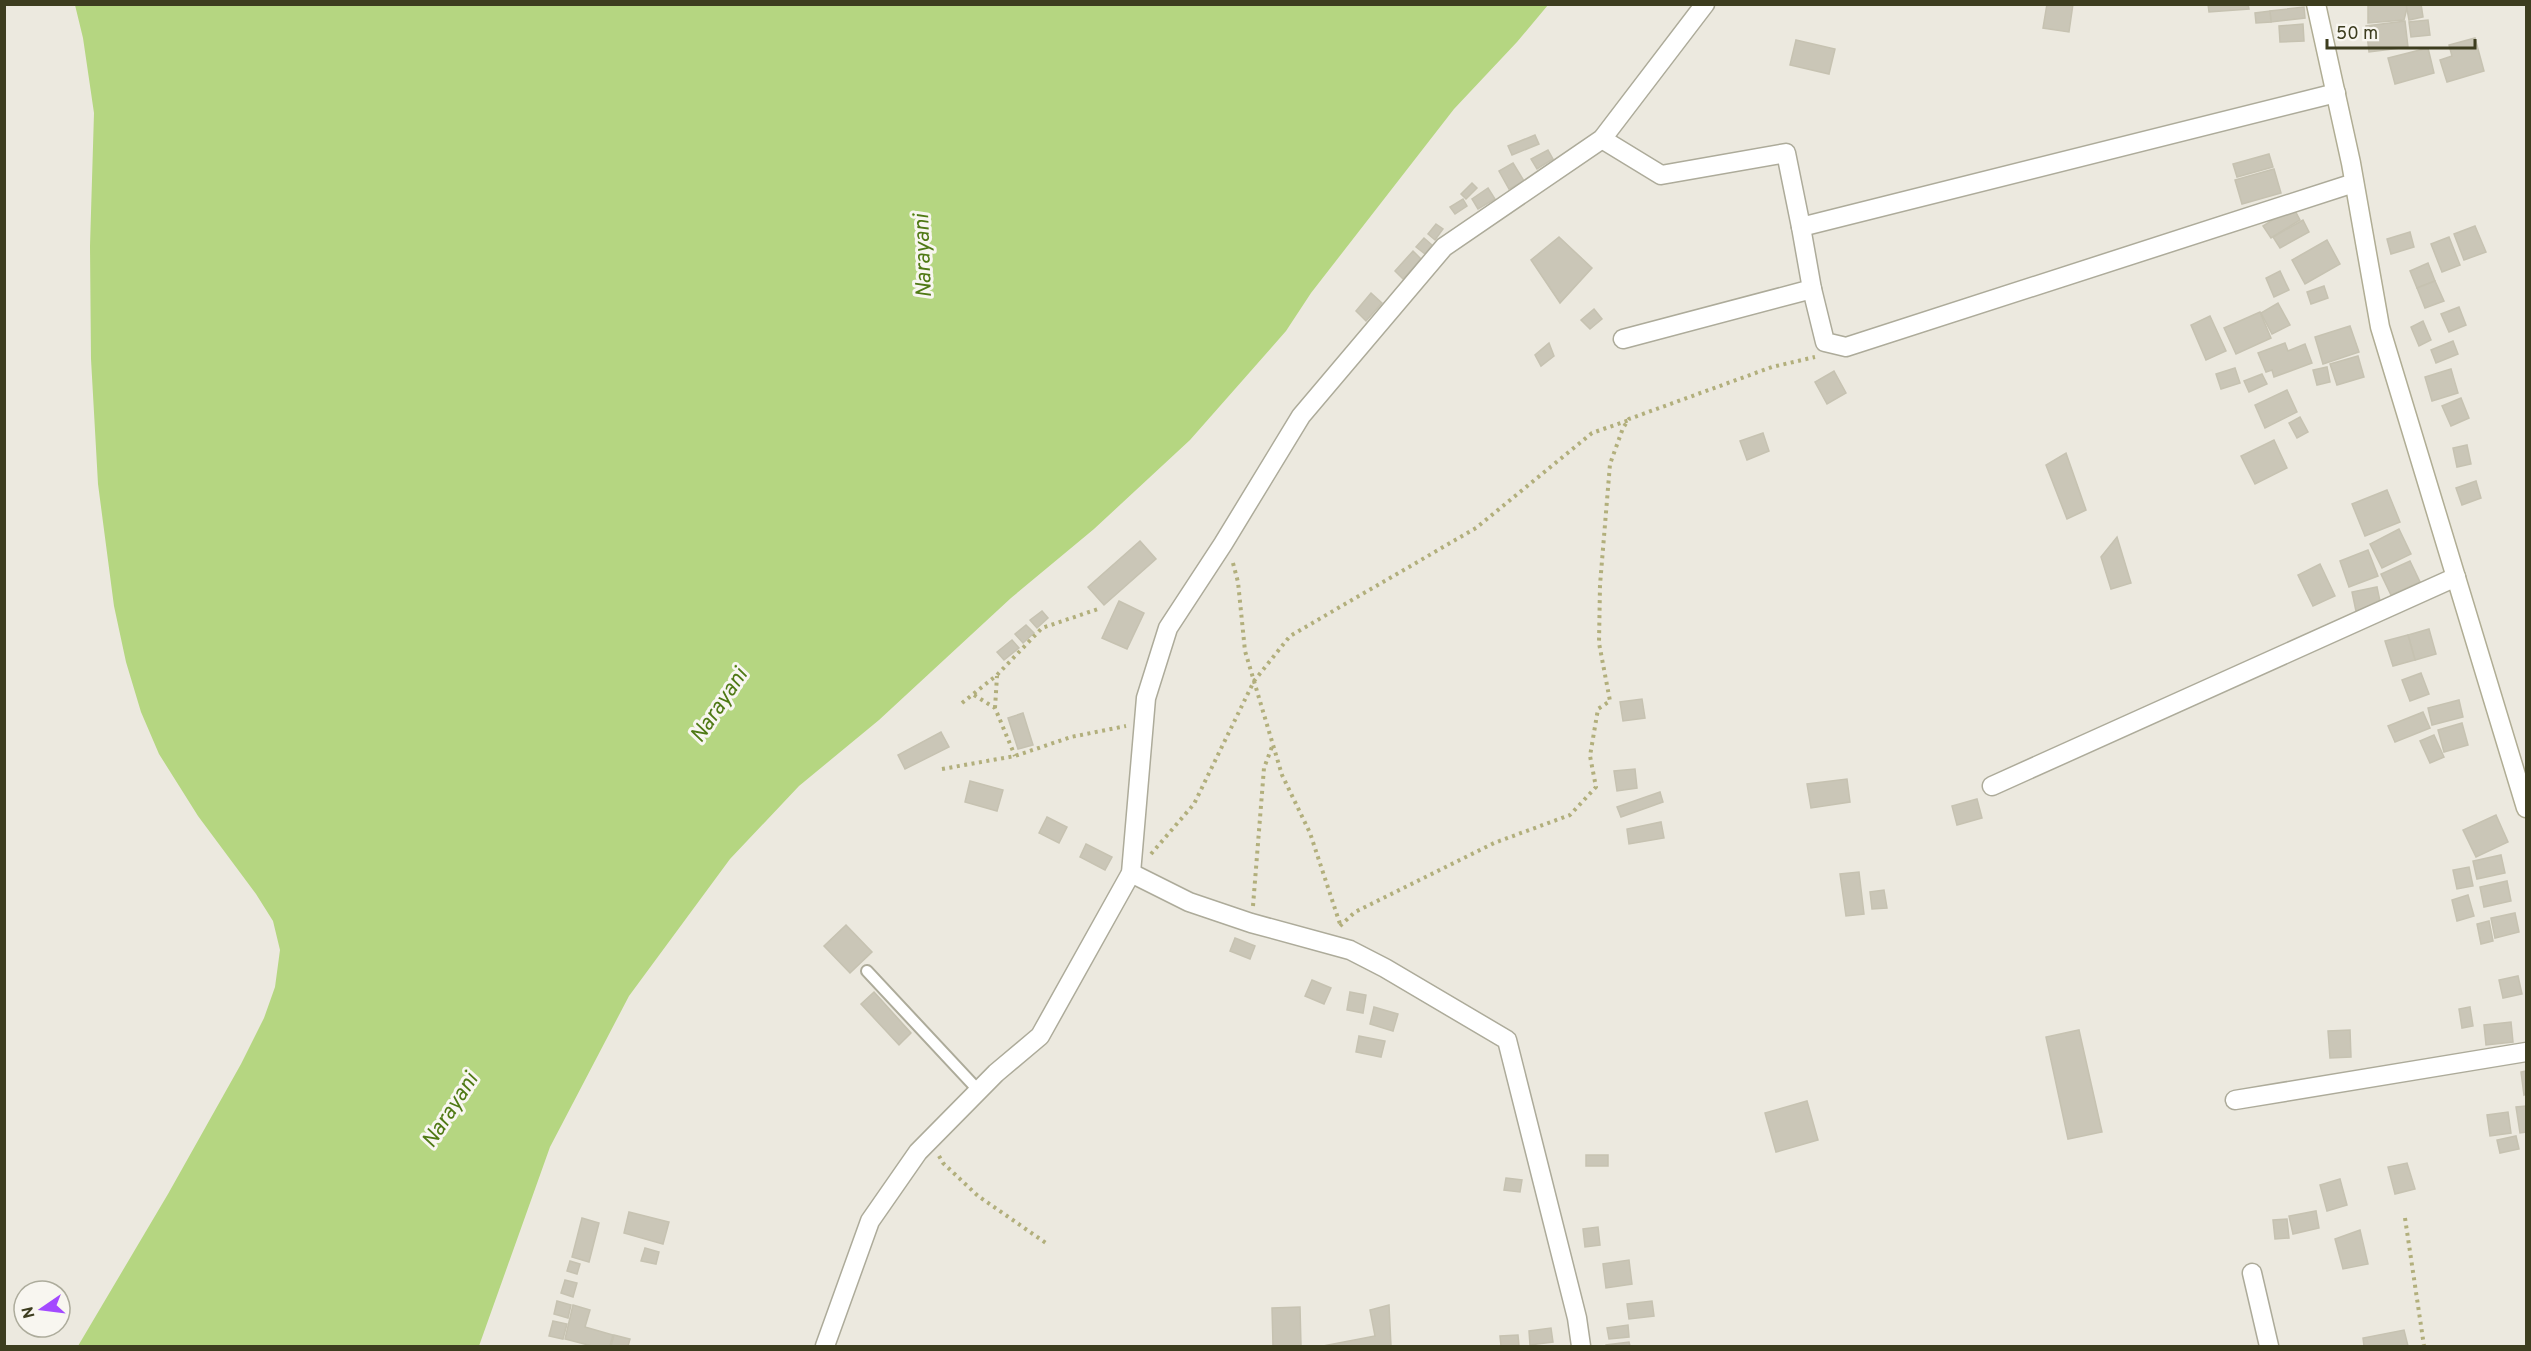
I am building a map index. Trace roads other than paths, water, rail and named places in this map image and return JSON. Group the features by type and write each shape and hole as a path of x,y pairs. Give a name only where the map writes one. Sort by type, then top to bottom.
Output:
{"street":[{"path":"825,1347 870,1221 918,1152 978,1091 1040,1036 1131,873 1146,698 1168,628 1302,416 1444,247 1602,139 1705,4"},
{"path":"2316,4 2354,183 2380,327 2526,804"},
{"path":"1801,227 2336,93"},
{"path":"1602,139 1661,175 1786,153 1812,289 1825,342 1846,347 2354,183"},
{"path":"1623,339 1812,289"},
{"path":"1992,786 2456,577"},
{"path":"1131,873 1189,902 1251,923 1350,950 1507,1040 1577,1318 1581,1347"},
{"path":"2235,1100 2526,1052"},
{"path":"2252,1273 2269,1347"}],"lane":[{"path":"867,971 978,1091"}],"water":[{"name":"Narayani","path":"75,4 1548,5 1517,42 1454,109 1311,293 1286,331 1190,440 1094,529 1011,598 879,720 799,786 730,859 629,996 550,1147 479,1346 78,1346 168,1194 241,1064 264,1018 275,987 280,950 273,921 256,894 198,816 159,754 141,712 126,662 114,606 98,484 91,359 90,246 94,113 83,38"}]}
